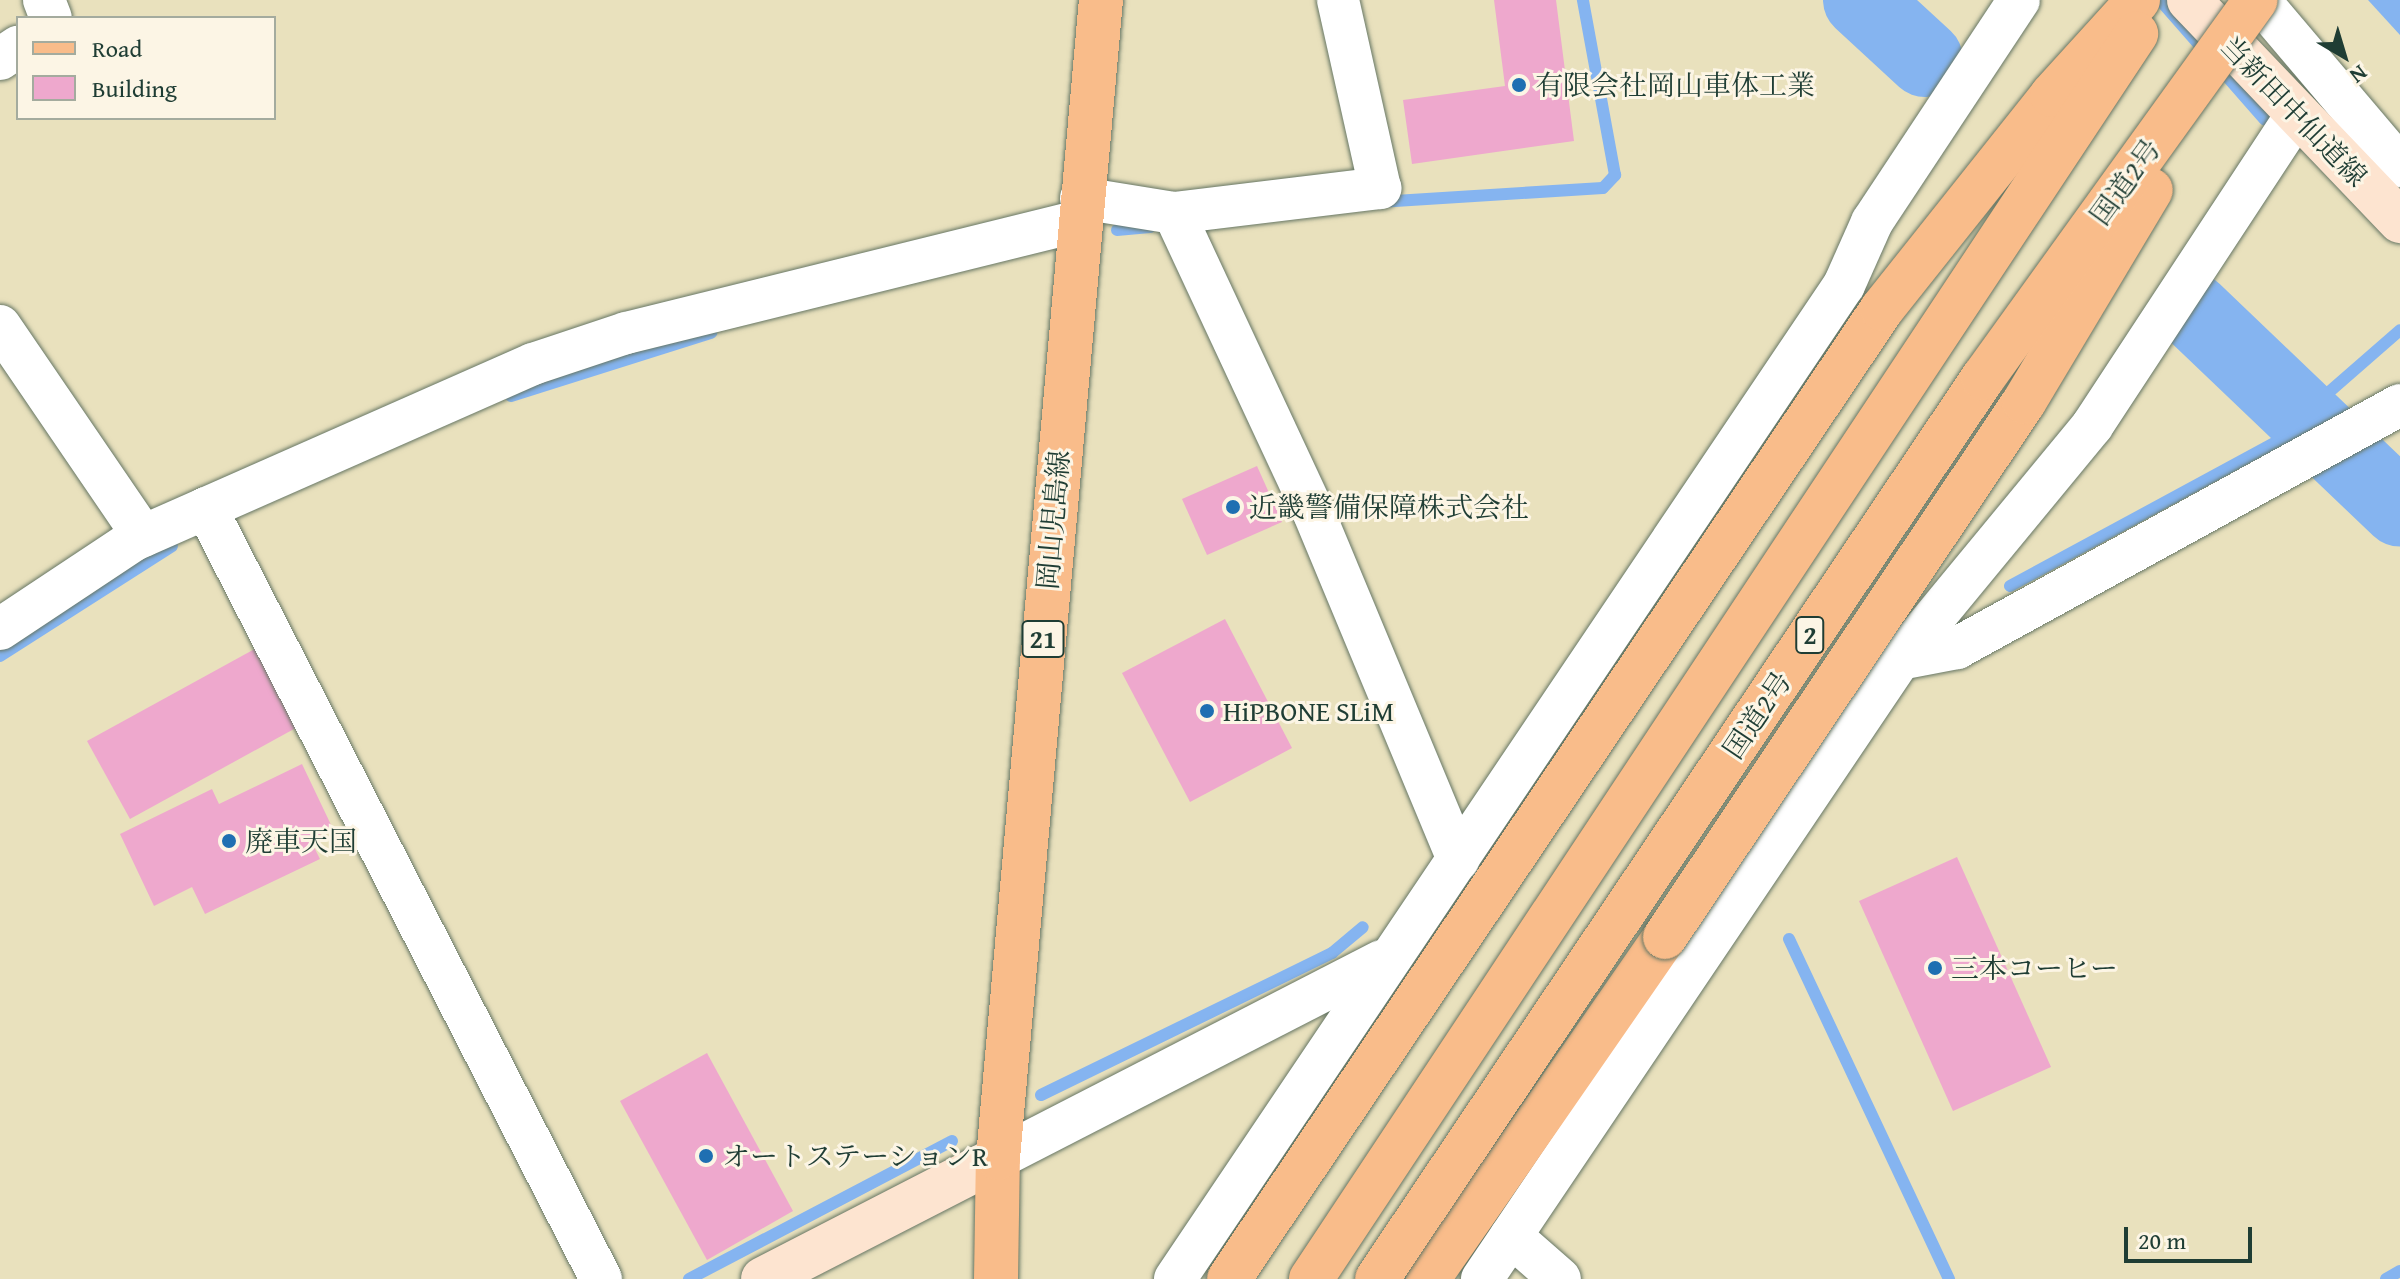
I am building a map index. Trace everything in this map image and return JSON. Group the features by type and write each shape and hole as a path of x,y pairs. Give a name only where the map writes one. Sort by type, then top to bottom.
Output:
{"main road":[{"name":"岡山児島線","path":"996,1279 998,1158 1080,209 1101,0"},
{"path":"1229,1279 1882,309 2052,95 2138,0"},
{"name":"国道2号","path":"1311,1279 2159,0"},
{"name":"当新田中仙道線","path":"2189,0 2295,117 2400,221"},
{"path":"1428,1279 1665,937 2024,402 2258,0"},
{"name":"国道2号","path":"1377,1279 1983,378 2258,0"},
{"path":"763,1279 998,1158"}],"street":[{"path":"0,629 143,536 212,520 533,364 626,333 1080,209 1178,222 1380,188 1338,0"},
{"path":"1175,1279 1385,958 1458,860 1844,285 1902,173 2019,0"},
{"path":"2258,0 2400,166"},
{"path":"1482,1279 1900,659 2092,426 2295,117"},
{"path":"1178,222 1313,511 1458,860"},
{"path":"0,326 143,536"},
{"path":"1900,659 1957,648 2400,405"},
{"path":"212,520 601,1279"},
{"path":"998,1158 1385,958"},
{"path":"1511,1236 1560,1279"}],"water":[{"path":"2368,0 2400,0 2400,35"}],"building":[{"path":"1494,0 1556,0 1574,141 1412,164 1403,100 1505,86"},
{"path":"1257,466 1282,522 1207,555 1182,499"},
{"path":"1225,619 1292,748 1190,802 1122,673"},
{"path":"260,646 303,724 130,819 87,741"},
{"path":"302,764 333,829 310,839 320,859 205,914 192,887 154,906 120,834 212,789 219,804"},
{"path":"1957,857 2051,1067 1953,1111 1859,901"},
{"path":"707,1053 793,1211 707,1260 620,1101"}],"waterway":[{"path":"1379,202 1603,188 1615,175 1583,0"},
{"path":"1861,0 1925,59"},
{"path":"2160,0 2265,120"},
{"path":"1117,230 1150,227"},
{"path":"2193,311 2400,509"},
{"path":"2305,413 2400,330"},
{"path":"511,396 711,333"},
{"path":"2010,586 2313,422"},
{"path":"0,656 172,546"},
{"path":"1041,1095 1332,953 1363,927"},
{"path":"1789,939 1949,1279"},
{"path":"689,1279 952,1141"},
{"path":"2386,1279 2400,1271"}],"place":[{"name":"有限会社岡山車体工業","path":"1519,85"},
{"name":"近畿警備保障株式会社","path":"1233,507"},
{"name":"HiPBONE SLiM","path":"1207,711"},
{"name":"廃車天国","path":"229,841"},
{"name":"三本コーヒー","path":"1935,968"},
{"name":"オートステーションR","path":"706,1156"}]}
